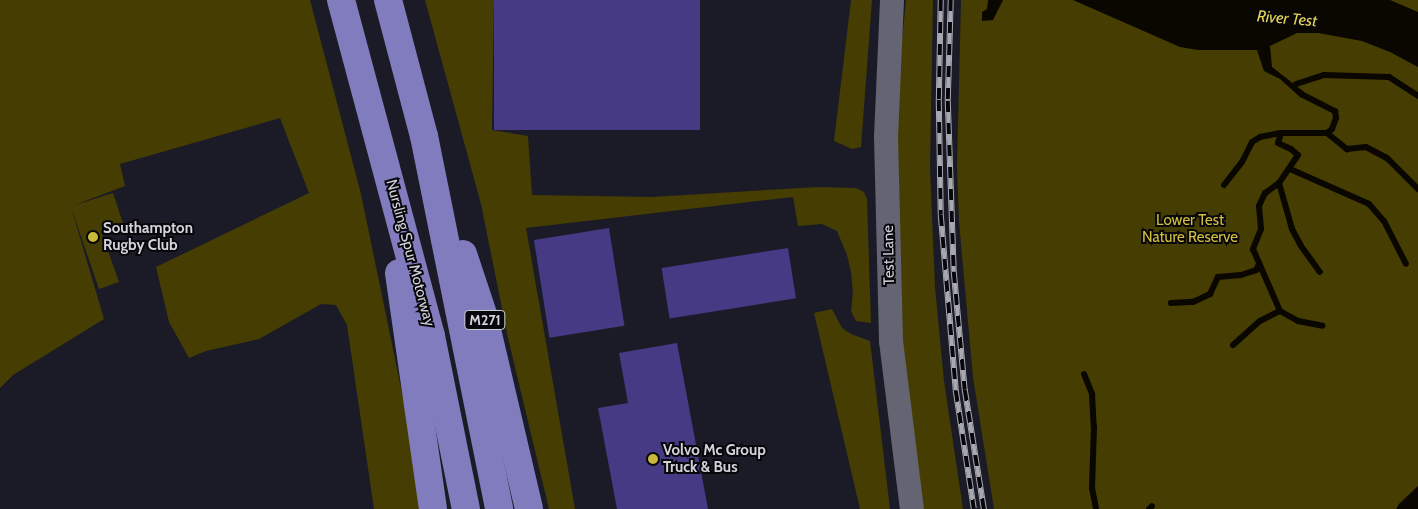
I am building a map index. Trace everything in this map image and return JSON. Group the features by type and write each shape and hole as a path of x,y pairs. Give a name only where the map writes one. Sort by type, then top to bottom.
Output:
{"highway":[{"name":"Nursling Spur Motorway","path":"341,0 431,336 466,509"},
{"name":"M271","path":"388,0 424,136 499,509"},
{"name":"M271","path":"424,136 484,317 529,509"},
{"path":"380,141 433,509"}],"street":[{"name":"Test Lane","path":"892,0 886,136 891,341 912,509"}],"green space":[{"path":"0,0 310,0 361,194 426,509 374,509 347,325 336,305 321,304 259,339 206,351 189,358 169,322 156,267 309,193 280,118 120,164 125,186 72,206 113,193 123,223 101,231 119,282 99,289 71,207 104,319 13,375 0,388"},
{"path":"425,0 494,0 492,130 528,136 532,195 651,197 818,187 856,188 864,192 867,199 871,323 856,321 851,311 853,293 851,272 847,255 837,231 822,224 798,226 793,197 526,228 575,509 549,509 508,338 481,204"},
{"path":"851,0 872,0 861,147 852,149 834,141"},
{"path":"906,0 933,0 930,168 935,287 944,381 963,509 917,509 898,349 895,157"},
{"name":"Lower Test Nature Reserve","path":"961,0 1418,0 1418,509 994,509 973,377 959,222 957,168"},
{"path":"832,309 842,328 851,334 870,341 890,509 860,509 814,313"}],"water":[{"path":"988,0 1003,0 993,20 982,21 982,12 987,9"},
{"name":"River Test","path":"1073,0 1390,0 1418,12 1418,67 1390,52 1362,41 1318,33 1297,33 1270,46 1272,67 1308,95 1301,98 1280,79 1264,71 1257,50 1198,50 1180,47"},
{"path":"1418,486 1418,509 1396,509 1399,504"}],"building":[{"path":"494,0 700,0 700,130 494,130"},
{"path":"609,228 624,326 549,338 534,240"},
{"path":"788,248 796,298 670,318 662,268"},
{"name":"Volvo Mc Group Truck & Bus","path":"677,343 708,509 617,509 598,408 628,403 619,353"}],"waterway":[{"path":"1296,84 1324,75 1389,77 1418,96"},
{"path":"1305,96 1335,111 1336,118 1332,129 1327,133 1281,133 1278,143 1291,149 1298,155 1279,183 1265,193 1259,206 1261,229 1253,249 1280,311 1298,321 1323,326"},
{"path":"1224,185 1242,162 1252,142 1260,137 1281,133"},
{"path":"1327,133 1347,149 1366,147 1387,158 1418,189"},
{"path":"1290,169 1369,204 1384,221 1406,264"},
{"path":"1279,183 1292,229 1301,246 1320,272"},
{"path":"1171,303 1193,302 1210,294 1218,277 1241,275 1256,270 1259,264"},
{"path":"1233,345 1260,321 1280,311"},
{"path":"1084,374 1092,394 1094,427 1092,488 1096,509"},
{"path":"1149,509 1152,506"}],"railway":[{"path":"941,0 939,100 941,215 956,391 974,509"},
{"path":"951,0 948,101 954,272 965,390 984,509"}],"place":[{"name":"Southampton Rugby Club","path":"93,237"},
{"name":"Volvo Mc Group Truck & Bus","path":"653,459"}]}
